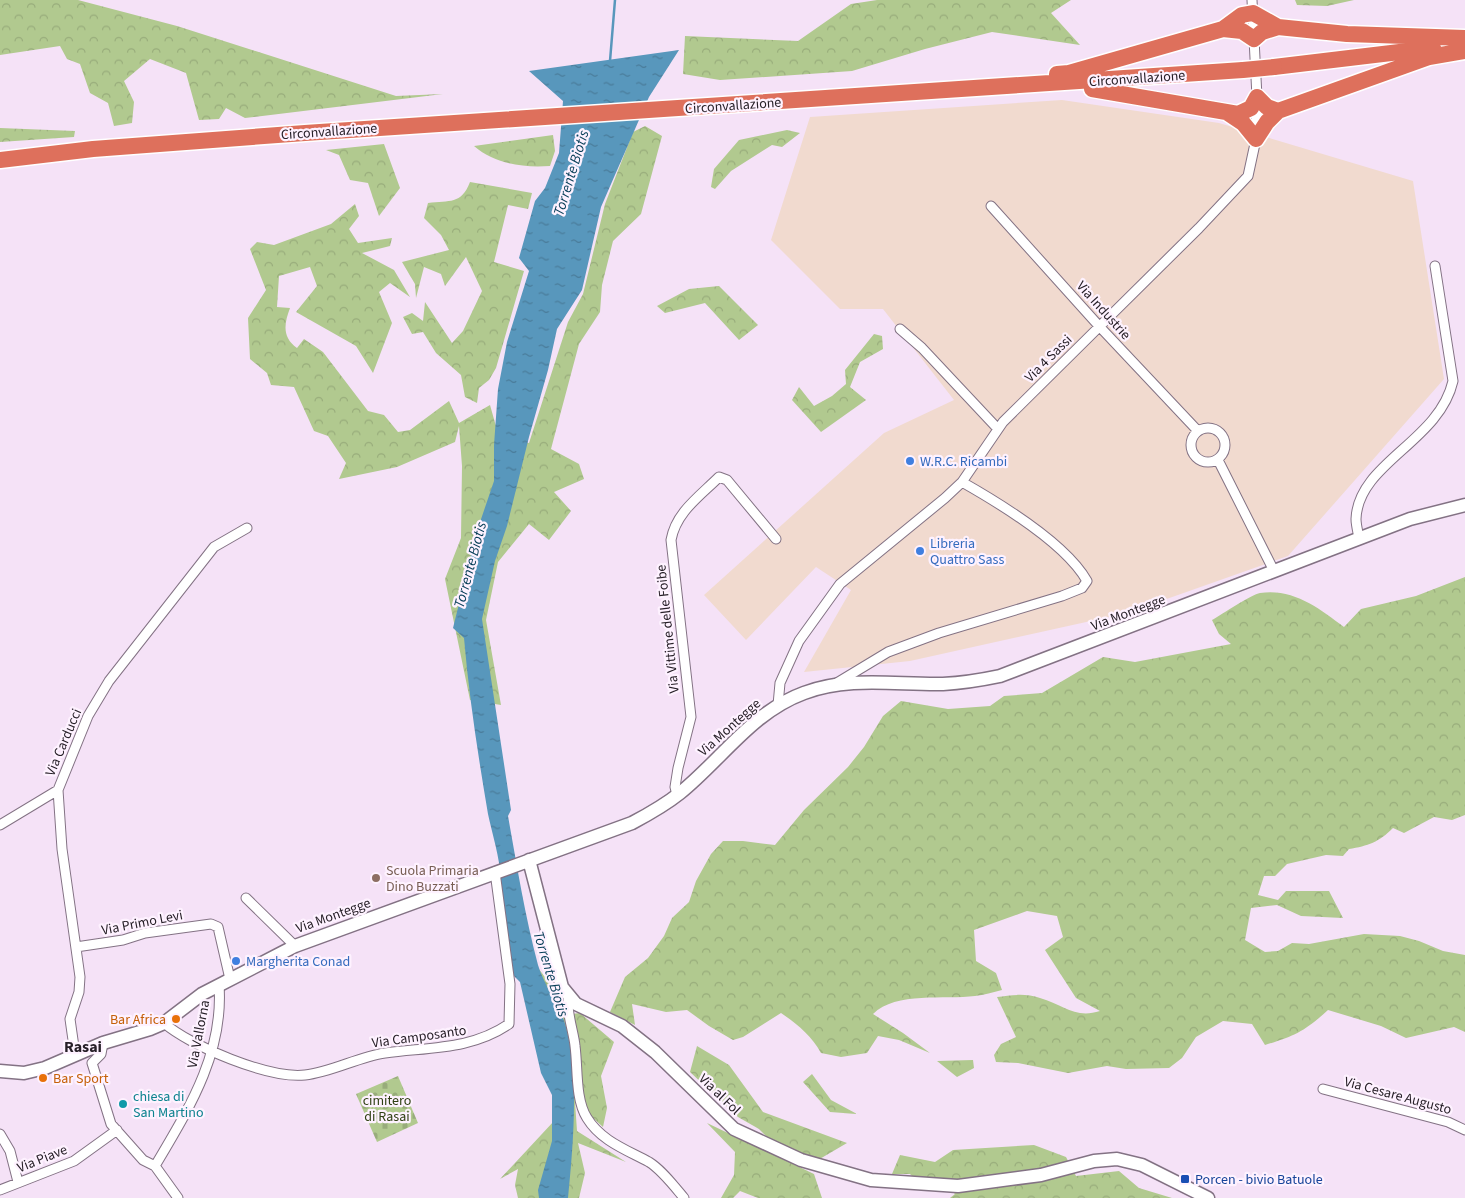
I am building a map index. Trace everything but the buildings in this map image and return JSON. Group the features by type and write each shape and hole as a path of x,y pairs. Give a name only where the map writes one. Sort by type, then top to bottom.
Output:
{"highway":[{"path":"1278,27 1252,6 1242,16 1223,29 1069,73 1011,79 998,88 1002,91 1103,89 1228,113 1245,112 1251,108 1257,97 1267,107 1278,112"},
{"path":"1223,29 1242,31 1254,39 1262,32 1278,27 1347,34 1465,38"},
{"name":"Circonvallazione","path":"0,160 295,133 998,88 1243,70 1465,44"},
{"path":"1228,113 1243,123 1256,140 1267,122 1278,112 1429,57 1465,51"}],"street":[{"name":"Via 4 Sassi","path":"778,705 780,683 799,641 840,584 946,498 962,482 998,429 1199,228 1248,176 1256,140 1257,97 1252,6"},
{"name":"Via Industrie","path":"992,206 1099,326 1197,430"},
{"path":"1360,538 1356,520 1359,505 1367,486 1381,469 1433,422 1449,398 1453,381 1435,266"},
{"path":"900,329 922,348 998,429"},
{"path":"1211,427 1223,434 1226,448 1218,460 1207,463 1197,459 1191,450 1191,439 1197,430 1211,427"},
{"path":"1218,460 1274,571"},
{"name":"Via Vittime delle Foibe","path":"677,795 675,787 678,768 691,717 671,540 674,526 682,513 719,477 727,480 776,539"},
{"path":"835,684 888,652 939,633 1069,593 1082,588 1087,582 1080,570 1063,552 1001,504 962,482"},
{"name":"Via Montegge","path":"0,1071 30,1072 103,1043 164,1023 202,994 295,946 632,823 651,813 677,795 754,722 778,705 804,692 835,684 858,681 943,684 1000,676 1410,519 1465,506"},
{"name":"Via Carducci","path":"75,1054 70,1019 79,992 80,977 62,849 58,790 88,716 109,681 214,547 248,528"},
{"path":"0,825 58,790"},
{"path":"529,860 562,987 569,998 567,1009 573,1024 579,1095 586,1118 602,1136 629,1153 651,1163 684,1198"},
{"name":"Via Camposanto","path":"211,1053 277,1073 304,1075 383,1053 456,1046 475,1041 498,1031 509,1024 510,984 503,869"},
{"path":"246,898 295,946"},
{"name":"Via Primo Levi","path":"76,947 123,940 145,932 211,924 218,928 225,982"},
{"name":"Via Vallorna","path":"155,1166 199,1090 211,1053 225,982"},
{"name":"Via al Fol","path":"569,998 576,1004 622,1026 655,1052 734,1129 801,1160 871,1180 958,1186 1041,1175 1094,1161 1117,1159 1142,1165 1205,1197"},
{"path":"164,1023 172,1030 211,1053"},
{"path":"103,1043 101,1054 92,1064 107,1115 117,1130 143,1160 155,1166 178,1198"},
{"name":"Via Cesare Augusto","path":"1323,1089 1448,1122 1465,1130"},
{"name":"Via Piave","path":"0,1190 74,1161 117,1130"},
{"path":"0,1134 10,1151 18,1182"}],"shaded area":[{"path":"1062,100 1219,123 1413,181 1444,379 1288,556 1127,613 910,661 804,672 851,590 816,567 746,640 704,595 884,433 954,400 883,309 840,309 771,240 810,117"}],"green space":[{"path":"0,0 78,0 177,26 396,96 443,94 245,118 226,108 219,119 199,120 186,73 150,59 124,81 134,102 132,123 114,126 108,103 90,93 80,64 67,59 60,46 0,55"},
{"path":"877,0 1071,0 1051,13 1080,45 992,32 925,49 852,71 720,80 683,74 685,36 798,41 851,4"},
{"path":"1295,0 1354,0 1327,6 1297,5"},
{"path":"645,126 662,136 641,214 613,241 602,285 600,312 579,344 551,449 579,464 584,479 554,492 571,511 549,540 529,524 498,562 486,620 501,705 470,700 445,579 461,538 462,466 459,426 455,442 397,467 339,479 346,463 328,436 314,431 294,387 271,385 267,373 250,359 248,318 266,290 250,249 257,242 274,245 331,224 355,204 359,216 349,229 358,243 392,238 390,246 362,253 394,270 410,297 390,283 379,292 392,323 373,373 356,346 296,312 317,286 310,267 279,276 277,307 290,308 286,319 286,330 292,344 297,348 304,339 323,352 368,411 384,415 398,432 410,430 449,401 459,423 490,405 499,437 529,443 568,322 583,294 605,204 633,132"},
{"path":"0,128 75,131 74,137 0,142"},
{"path":"787,130 800,133 782,147 772,145 731,171 715,189 711,187 714,169 739,140"},
{"path":"553,135 555,151 550,166 520,165 500,161 474,146"},
{"path":"384,144 400,188 379,216 368,183 350,180 339,155 326,150"},
{"path":"470,182 532,193 528,209 508,205 494,262 524,271 496,368 489,380 479,388 477,403 465,397 461,375 436,353 423,332 412,334 403,317 412,313 423,321 425,302 452,343 463,331 482,291 466,257 445,286 441,274 424,267 416,298 415,284 402,262 449,250 441,235 424,218 428,203 459,198 463,195"},
{"path":"719,286 758,325 739,340 705,303 665,313 657,306 689,289"},
{"path":"874,334 882,336 883,349 860,362 850,387 866,400 821,432 792,400 799,387 814,406 832,396 846,384 845,370"},
{"path":"1465,577 1465,815 1452,820 1434,817 1404,833 1393,828 1373,843 1349,849 1343,856 1326,855 1287,864 1275,876 1264,876 1258,895 1278,900 1286,891 1329,891 1343,918 1301,916 1277,905 1251,908 1245,940 1265,952 1278,951 1292,943 1309,944 1364,934 1400,936 1419,941 1443,951 1465,955 1465,1032 1454,1027 1406,1038 1381,1026 1328,1010 1299,1032 1265,1045 1252,1024 1223,1021 1196,1037 1182,1058 1169,1068 1126,1069 1107,1066 1068,1073 1018,1063 996,1062 994,1055 1001,1044 1016,1037 997,997 1029,995 1076,1012 1091,1013 1100,1011 1076,998 1045,950 1063,937 1057,916 1027,911 974,930 976,961 996,973 1002,990 975,996 907,999 894,1002 873,1014 930,1053 899,1040 878,1036 867,1053 841,1057 821,1053 803,1030 781,1013 743,1037 733,1040 687,1010 666,1012 632,1004 635,1025 610,1012 625,977 648,958 664,936 672,918 689,902 696,881 711,854 723,841 743,841 775,845 804,810 848,767 864,747 883,716 901,701 948,709 990,706 1004,696 1042,693 1103,657 1135,662 1231,644 1219,634 1212,620 1260,593 1284,594 1305,601 1344,627 1361,609 1416,596"},
{"path":"535,964 548,981 562,1015 580,1013 614,1042 601,1076 607,1108 603,1127 575,1102 577,1131 626,1162 578,1143 585,1173 579,1198 518,1198 515,1185 518,1169 500,1179 554,1121 553,1089"},
{"path":"697,1046 729,1065 763,1112 847,1143 818,1160 772,1142 759,1129 738,1117 690,1072"},
{"path":"973,1060 974,1068 957,1077 937,1061"},
{"path":"812,1074 831,1100 857,1114 830,1112 803,1082"},
{"name":"cimitero di Rasai","path":"398,1076 418,1123 377,1142 356,1094"},
{"path":"707,1123 814,1174 822,1198 758,1198 740,1191 733,1198 721,1198 734,1175 735,1152"},
{"path":"1034,1145 1066,1157 1076,1176 1119,1171 1139,1188 1172,1198 950,1198 955,1194 942,1181 914,1178 910,1174 892,1174 900,1155 935,1162 953,1150"}],"water":[{"path":"679,50 649,97 601,207 582,290 557,329 507,526 495,561 482,619 511,810 508,816 525,910 538,965 565,1023 571,1050 574,1114 568,1198 539,1198 538,1190 552,1141 552,1095 541,1073 520,982 513,975 500,886 499,860 488,814 474,726 464,638 453,628 477,531 494,481 494,445 498,389 507,342 529,271 519,258 535,201 545,188 559,153 563,101 529,71"}],"waterway":[{"name":"Torrente Biotis","path":"610,61 615,0"}],"place":[{"name":"W.R.C. Ricambi","path":"910,461"},
{"name":"Libreria Quattro Sass","path":"920,551"},
{"name":"Scuola Primaria Dino Buzzati","path":"376,878"},
{"name":"Margherita Conad","path":"236,961"},
{"name":"Bar Africa","path":"176,1019"},
{"name":"Bar Sport","path":"43,1078"},
{"name":"chiesa di San Martino","path":"123,1104"},
{"name":"Porcen - bivio Batuole","path":"1185,1179"}],"district":[{"name":"Rasai","path":"83,1046"}]}
